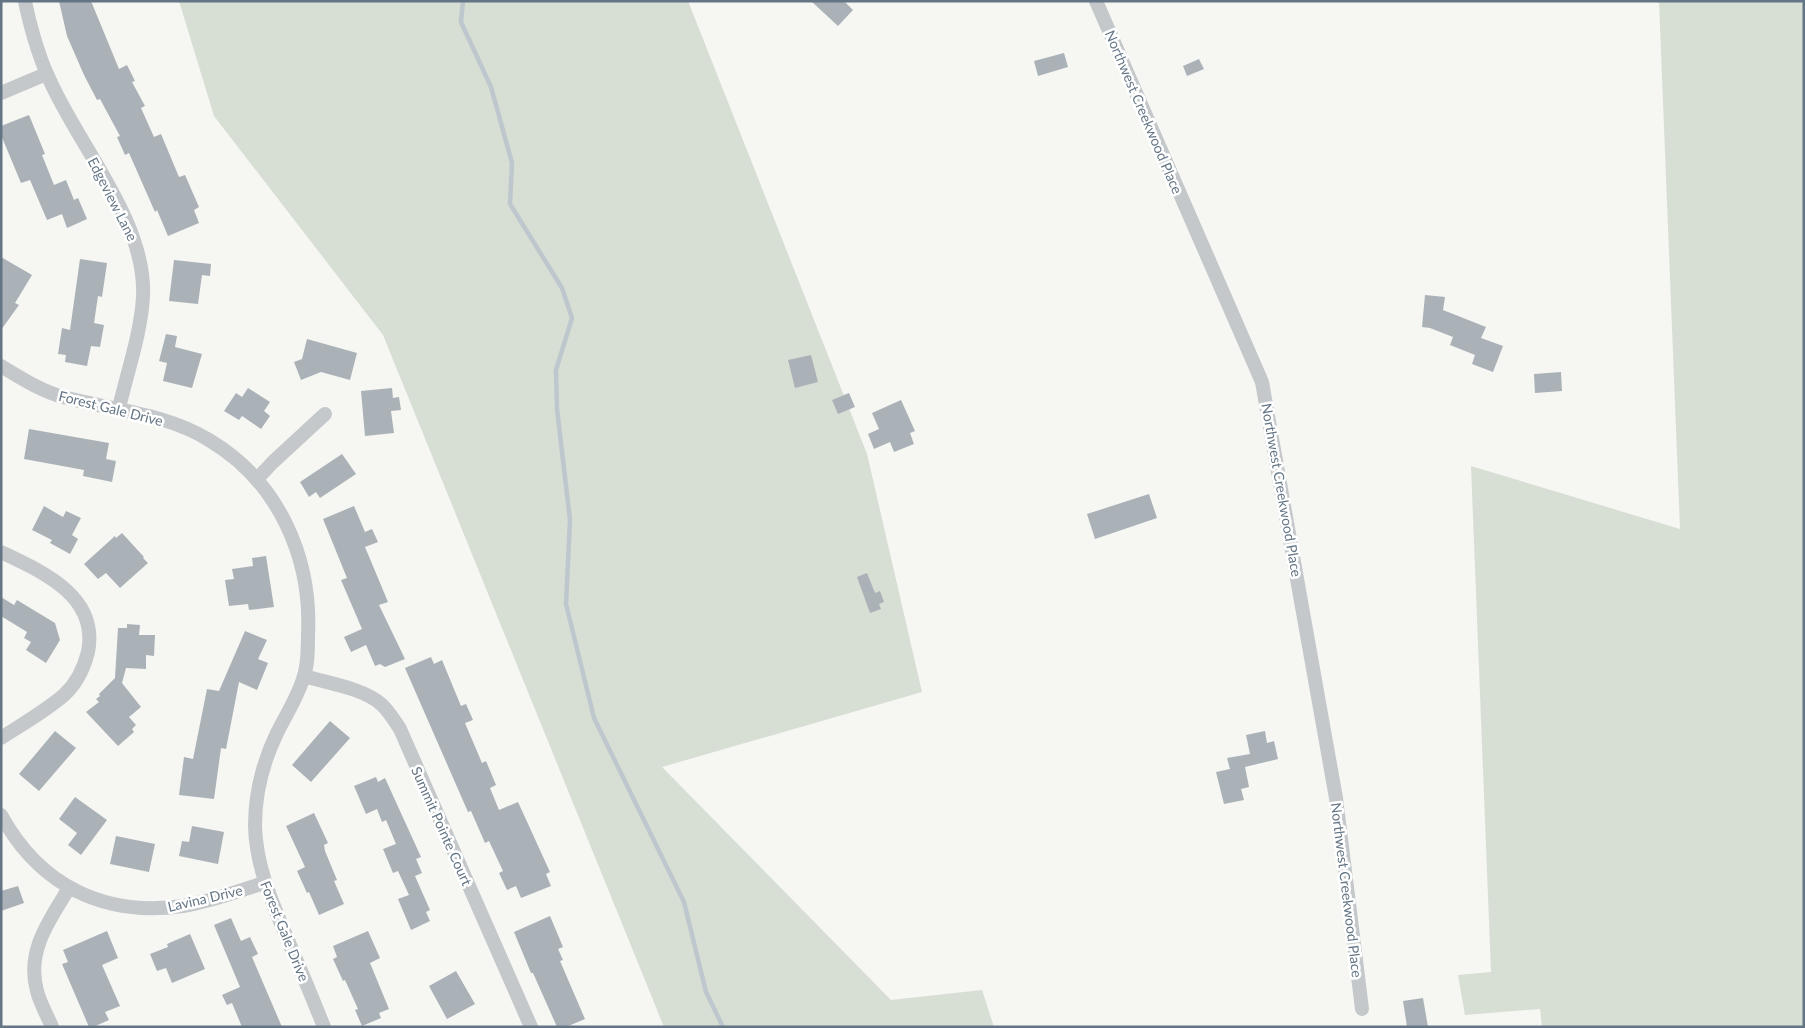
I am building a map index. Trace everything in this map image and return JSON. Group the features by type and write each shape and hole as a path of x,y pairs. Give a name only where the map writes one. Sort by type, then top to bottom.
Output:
{"street":[{"name":"Edgeview Lane","path":"25,1 46,74 130,228 138,251 143,296 139,324 119,408"},
{"name":"Northwest Creekwood Place","path":"1096,1 1262,382 1336,798 1362,1010"},
{"path":"1,93 46,74"},
{"name":"Forest Gale Drive","path":"1,366 30,384 61,397 119,408 162,420 209,440 245,466 257,479 270,496 293,536 306,580 309,622 304,676 295,700 273,742 260,779 255,827 258,856 264,882 324,1027"},
{"path":"257,479 325,414"},
{"path":"1,552 36,569 66,589 82,609 90,634 86,662 73,686 64,695 1,738"},
{"name":"Summit Pointe Court","path":"304,676 367,695 381,704 392,715 400,729 531,1027"},
{"name":"Lavina Drive","path":"1,815 11,832 48,874 70,888 117,905 162,908 186,905 264,882"},
{"path":"52,1027 37,993 33,974 34,960 37,946 52,916 70,888"}],"shaded area":[{"path":"179,1 688,1 867,454 922,692 662,767 891,1000 982,990 994,1027 664,1027 383,335 214,116"},
{"path":"1659,1 1804,1 1804,1027 1542,1027 1540,1009 1465,1015 1458,975 1491,972 1471,466 1680,529"}],"building":[{"path":"59,1 91,1 119,69 127,65 135,81 132,82 145,106 141,108 154,137 161,134 179,177 185,175 199,207 194,210 199,223 168,236 157,210 155,212 129,153 125,155 117,137 120,136 100,99 97,100 84,75 67,36"},
{"path":"811,1 844,1 853,10 838,26"},
{"path":"1064,53 1068,67 1038,76 1034,61"},
{"path":"1199,59 1204,69 1187,76 1183,66"},
{"path":"29,115 45,154 42,155 54,185 66,180 74,200 78,198 87,219 67,228 62,214 47,220 30,180 21,183 1,135 1,126"},
{"path":"1,257 32,275 15,303 19,305 1,330"},
{"path":"80,259 107,263 102,297 98,296 94,323 104,325 100,347 91,346 87,366 65,362 66,355 58,354 62,328 70,330"},
{"path":"174,260 211,264 210,276 202,275 198,304 169,301"},
{"path":"1425,295 1445,297 1443,310 1486,327 1481,338 1503,346 1493,372 1472,364 1475,355 1450,345 1453,337 1430,328 1422,327"},
{"path":"166,334 177,336 175,347 202,354 192,388 163,381 167,363 159,361"},
{"path":"307,339 357,353 350,380 321,372 301,380 294,362 302,359"},
{"path":"811,355 818,382 795,388 788,360"},
{"path":"1561,372 1562,391 1535,393 1534,374"},
{"path":"248,388 270,402 264,411 270,416 261,429 242,416 239,420 224,411 236,393 242,397"},
{"path":"392,388 393,398 399,397 401,410 391,411 394,433 365,436 361,391"},
{"path":"849,393 855,407 838,414 832,400"},
{"path":"901,400 915,431 910,433 914,444 894,452 890,442 874,449 868,434 879,429 872,413"},
{"path":"29,429 109,443 106,459 116,461 112,482 83,476 84,470 24,459"},
{"path":"342,454 356,474 320,498 316,492 309,497 300,482"},
{"path":"1149,494 1157,518 1095,539 1087,514"},
{"path":"44,506 63,517 66,511 81,518 72,535 78,539 70,554 50,543 52,540 32,530"},
{"path":"354,506 365,532 372,529 378,542 365,547 388,602 379,605 405,659 385,667 380,664 375,666 366,645 351,652 344,637 362,629 341,580 347,578 323,519"},
{"path":"122,533 148,563 120,588 106,573 98,579 84,564 115,536 116,538"},
{"path":"266,556 274,607 249,610 248,604 229,606 225,580 234,579 232,569 253,566 252,558"},
{"path":"867,573 875,593 880,591 884,602 879,604 881,609 870,613 857,577"},
{"path":"1,597 14,605 17,600 55,623 60,640 46,663 26,650 31,642 24,638 27,632 1,616"},
{"path":"127,624 140,625 139,635 155,635 154,656 146,655 146,669 126,668 122,683 141,707 129,717 136,725 132,729 134,732 118,746 86,712 99,702 96,699 100,696 99,694 115,678 118,628 127,628"},
{"path":"245,631 267,640 258,659 268,663 257,690 239,682 226,749 221,748 214,799 179,795 184,757 193,759 207,689 219,691"},
{"path":"431,657 434,664 442,660 461,706 466,704 473,720 465,723 482,763 486,761 496,785 490,788 499,810 518,802 550,872 546,874 551,886 521,898 516,886 507,890 499,873 503,871 489,841 485,843 471,811 468,812 405,668"},
{"path":"330,721 350,738 311,782 292,765"},
{"path":"55,731 76,748 39,791 19,774"},
{"path":"1265,731 1267,743 1274,741 1278,759 1245,767 1249,787 1241,789 1244,800 1224,804 1216,772 1230,769 1227,758 1250,754 1246,735"},
{"path":"376,777 378,782 385,778 421,857 416,859 422,873 415,876 430,910 426,912 430,921 411,930 398,899 409,895 398,871 393,873 383,849 396,844 386,820 382,822 377,809 366,814 354,786"},
{"path":"75,797 107,820 81,855 68,845 77,833 59,819"},
{"path":"314,813 328,843 324,845 325,851 337,880 334,881 344,904 319,915 297,871 305,867 286,826"},
{"path":"192,826 224,832 218,864 179,856 182,841 189,842"},
{"path":"116,836 155,844 149,872 110,864"},
{"path":"18,886 24,903 1,911 1,891"},
{"path":"550,916 563,947 558,949 563,960 560,961 585,1019 566,1027 557,1027 514,932"},
{"path":"231,918 241,941 250,937 258,954 252,957 282,1027 242,1027 232,1003 227,1005 222,995 240,987 214,925"},
{"path":"107,931 118,958 102,965 120,1006 105,1012 109,1020 89,1027 62,964 68,962 63,950"},
{"path":"368,931 380,958 370,963 389,1009 379,1013 381,1018 362,1026 355,1010 358,1009 333,959 337,957 333,946"},
{"path":"190,934 205,969 172,983 166,968 157,971 150,954 168,947 167,944"},
{"path":"456,971 475,1004 447,1019 429,986"},
{"path":"1423,998 1428,1027 1407,1027 1403,1001"}],"waterway":[{"path":"463,1 461,22 491,87 512,163 510,204 562,288 572,318 556,370 557,409 570,520 566,604 594,718 684,902 706,992 723,1027"}]}
